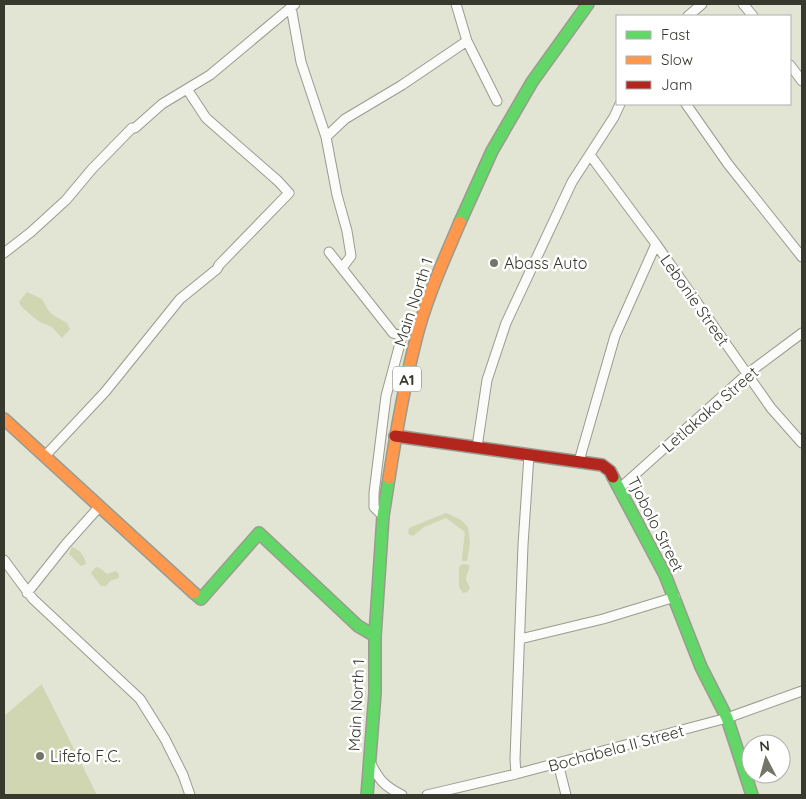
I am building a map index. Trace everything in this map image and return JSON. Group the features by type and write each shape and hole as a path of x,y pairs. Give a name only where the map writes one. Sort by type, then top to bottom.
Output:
{"street":[{"path":"456,4 467,40 497,101"},
{"name":"Main North 1","path":"367,795 368,759 375,693 375,636 383,516 395,436 415,342 435,280 473,190 492,151 532,82 588,4"},
{"path":"689,15 702,4"},
{"path":"743,4 752,15"},
{"path":"4,253 66,200 92,169 132,128 135,128 162,104 210,75 293,5"},
{"path":"293,5 301,62 326,137 337,195 347,231 351,256 342,268"},
{"path":"326,137 345,119 402,85 467,40"},
{"path":"791,66 802,81"},
{"path":"45,456 105,392 180,300 217,270 219,265 289,193 278,181 206,118 187,89"},
{"path":"477,447 487,380 506,323 572,182 614,117 620,105"},
{"path":"687,105 728,164 802,257"},
{"name":"Lebonie Street","path":"590,155 656,244 771,408 802,443"},
{"path":"579,461 615,336 656,244"},
{"path":"329,252 393,333 402,336 386,396 374,493 374,507 383,516"},
{"name":"Letlakaka Street","path":"620,488 748,374 802,332"},
{"path":"4,419 98,507 201,599 259,533 358,626 375,636"},
{"name":"Tjobolo Street","path":"395,436 579,461 602,465 610,471 666,575 701,667 727,718 752,795"},
{"path":"516,774 523,545 529,455"},
{"path":"27,593 98,507"},
{"path":"4,560 27,593 140,699 165,739 190,795"},
{"path":"520,639 603,619 675,597"},
{"name":"Bochabela II Street","path":"427,795 516,774 727,718 802,691"},
{"path":"368,759 385,786 402,795"},
{"path":"558,763 566,795"}],"green space":[{"path":"27,292 42,299 53,315 67,323 70,329 62,338 52,327 40,322 21,306 19,302"},
{"path":"446,513 461,520 468,527 470,543 467,561 462,561 465,532 446,518 424,527 413,536 408,534 409,528"},
{"path":"72,547 81,553 86,564 81,566 69,554"},
{"path":"463,564 469,565 466,581 470,588 467,592 463,593 459,587 459,567"},
{"path":"96,567 107,574 116,571 119,574 119,578 110,581 106,586 101,586 91,573"},
{"name":"Lifefo F.C.","path":"42,684 97,795 4,795 4,716"}],"traffic: fast":[{"path":"460,222 492,151 532,82 588,4"},
{"path":"613,477 665,575 701,667 727,718 752,795"},
{"path":"367,795 375,693 375,636 383,516 389,478"},
{"path":"194,593 201,599 259,533 358,626 375,636"}],"traffic: slow":[{"path":"389,478 397,427 419,327 460,222"},
{"path":"4,419 194,593"}],"traffic: jam":[{"path":"395,436 602,465 610,471 613,477"}],"place":[{"name":"Abass Auto","path":"494,263"},
{"name":"Lifefo F.C.","path":"40,756"}]}
